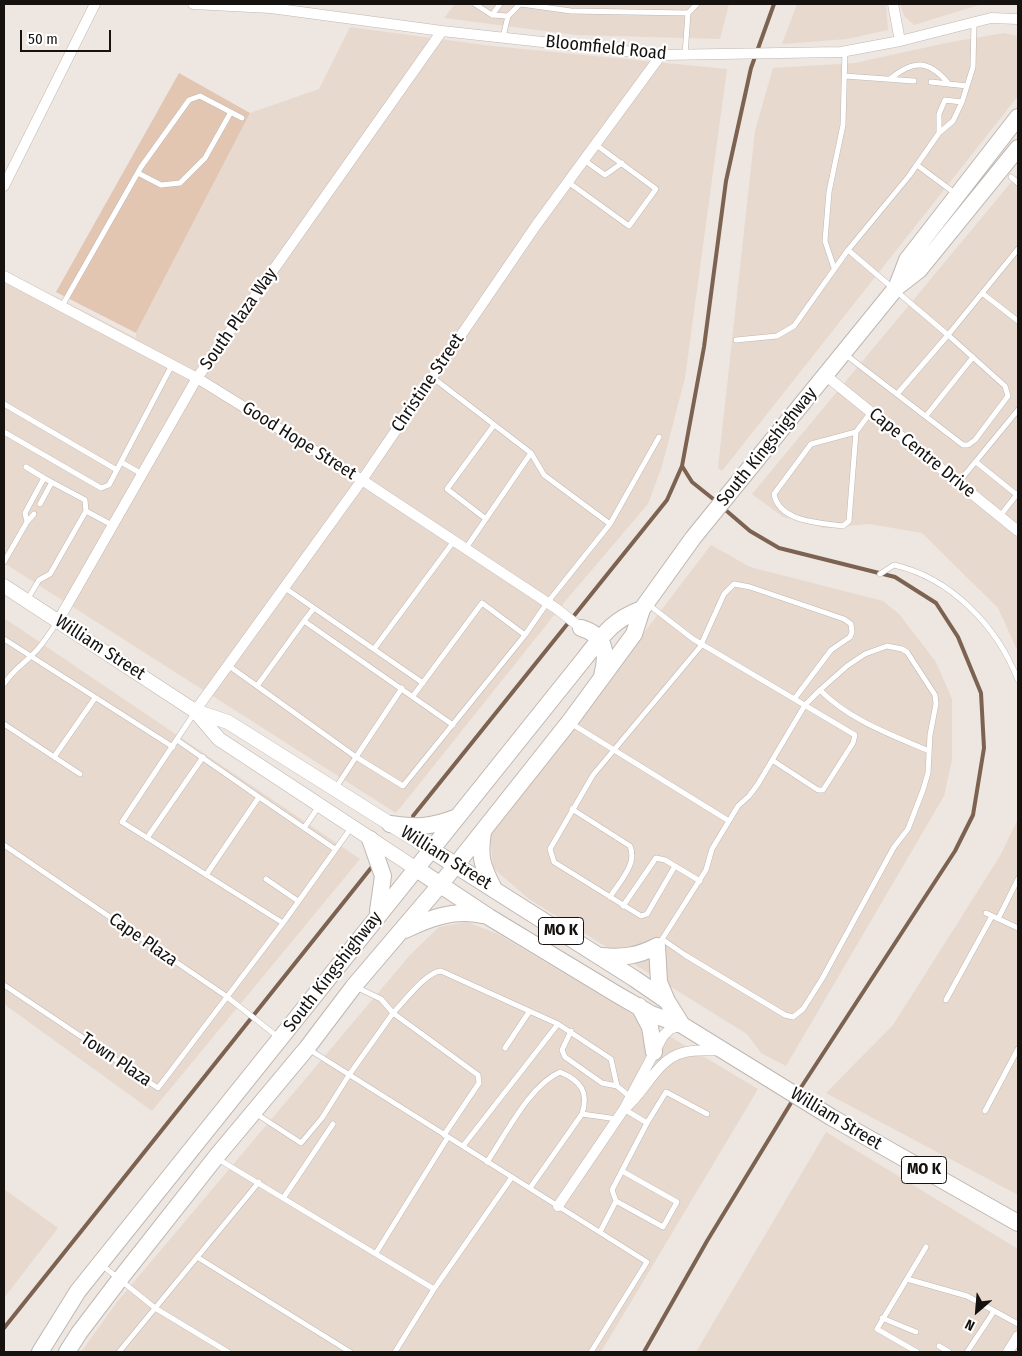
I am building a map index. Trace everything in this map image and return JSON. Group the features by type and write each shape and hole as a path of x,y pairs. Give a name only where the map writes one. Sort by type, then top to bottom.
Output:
{"main road":[{"name":"South Kingshighway","path":"896,288 907,260 956,194 1018,117"},
{"name":"South Kingshighway","path":"68,1352 79,1333 120,1278 216,1157 307,1048 354,986 440,885 569,722 634,634 644,606 693,538 896,288 919,270 1018,148"},
{"name":"William Street","path":"4,586 195,711 220,738 489,917 651,1014 682,1024 831,1117 1018,1222"},
{"name":"South Kingshighway","path":"40,1352 78,1291 455,818 600,639 623,616 644,606"},
{"path":"582,628 600,639 606,657 602,678"},
{"path":"582,628 584,659"},
{"name":"William Street","path":"195,711 228,722 599,955 667,1001 682,1024"},
{"path":"390,824 414,827 436,826 455,818"},
{"path":"484,829 480,850 482,867 494,889"},
{"path":"370,839 383,876 377,916"},
{"path":"398,934 423,921 443,915 465,912 489,917"},
{"path":"599,955 624,958 643,954 660,943"},
{"path":"660,943 656,964 659,982 667,1001"},
{"path":"639,1006 650,1027 654,1052"}],"street":[{"path":"4,186 95,4"},
{"name":"Bloomfield Road","path":"193,4 271,8 442,31 661,55 845,51 900,41 991,18 1018,19"},
{"path":"893,4 900,41"},
{"name":"South Plaza Way","path":"58,621 197,378 442,31"},
{"name":"Christine Street","path":"195,711 362,480 567,182 661,55"},
{"name":"Good Hope Street","path":"4,276 197,378 362,480 557,609 582,628"},
{"name":"Cape Centre Drive","path":"825,375 1018,531"},
{"path":"558,1206 624,1109 663,1036 670,1029 682,1024"},
{"path":"624,1109 643,1091 658,1070 674,1056 693,1051 722,1050"},
{"path":"1008,1352 1018,1336"}],"lane":[{"path":"475,4 492,15 508,16"},
{"path":"492,15 500,4"},
{"path":"503,37 508,16 521,4 571,11 688,13"},
{"path":"685,54 688,13 697,4"},
{"path":"736,340 777,336 784,334 794,326 834,268 939,133 953,121 962,102 974,56 974,22"},
{"path":"834,268 824,241 829,192 843,124 845,51"},
{"path":"890,79 907,66 915,64 934,68 948,84"},
{"path":"844,76 914,81"},
{"path":"931,82 967,86"},
{"path":"62,306 138,173 189,100 200,96 242,118"},
{"path":"939,133 939,114 945,100 962,102"},
{"path":"138,173 161,185 180,183 205,158 231,112"},
{"path":"567,182 629,226 656,189 596,144"},
{"path":"584,160 605,175 622,164"},
{"path":"916,165 956,194"},
{"path":"1011,177 1018,183"},
{"path":"898,393 1018,249"},
{"path":"843,353 898,393 963,445 968,446 975,440 1008,396 1006,386 896,288 848,250"},
{"path":"982,293 1018,321"},
{"path":"926,416 973,357"},
{"path":"4,432 101,488 109,485 172,365"},
{"path":"432,377 530,454 544,475 610,524"},
{"path":"4,404 116,470"},
{"path":"958,483 1018,410"},
{"path":"856,432 811,444 774,494 775,503 784,512 812,522 842,526 849,521 856,432 871,412"},
{"path":"486,519 447,489 494,425"},
{"path":"229,666 356,757 403,786 525,635 547,603 610,524 659,437"},
{"path":"466,548 530,454"},
{"path":"121,462 142,474"},
{"path":"976,462 1018,494 1000,516"},
{"path":"26,467 84,500 86,511 50,574 39,580 27,601"},
{"path":"26,522 25,512 44,478"},
{"path":"40,504 52,482"},
{"path":"86,511 113,525"},
{"path":"4,562 26,522 34,514"},
{"path":"374,649 454,541"},
{"path":"880,574 894,565 913,569 953,592 972,609 1004,651 1018,680"},
{"path":"675,866 645,915 638,915 552,859 551,844 593,775 701,644 724,594 734,584 750,587 849,622 852,628 850,637 831,650 795,698"},
{"path":"285,588 423,683"},
{"path":"413,696 482,604 525,635"},
{"path":"644,606 701,644 855,735 853,744 823,790 818,790 772,760"},
{"path":"256,686 314,608"},
{"path":"4,684 14,669 32,656 58,621"},
{"path":"304,621 453,725"},
{"path":"4,639 173,747"},
{"path":"887,646 908,652 935,695 936,704 929,751 928,773 908,829 894,847 822,979 803,1009 793,1017 784,1015 660,943 700,881 706,870 712,849 738,806 749,796 805,705 847,666 866,654 887,646"},
{"path":"335,789 402,688"},
{"path":"820,690 836,703 878,730 929,751"},
{"path":"54,757 95,698"},
{"path":"195,711 178,740 122,822 282,923"},
{"path":"569,722 729,821"},
{"path":"4,724 80,774"},
{"path":"178,740 335,849"},
{"path":"147,838 203,758"},
{"path":"206,875 259,796"},
{"path":"304,828 320,806"},
{"path":"572,809 630,846 633,858 610,897"},
{"path":"226,996 352,827"},
{"name":"Cape Plaza","path":"4,845 226,996 280,1038"},
{"path":"623,906 652,860 660,858 700,881"},
{"path":"998,919 1018,878"},
{"path":"266,880 298,901"},
{"path":"986,913 1018,928"},
{"path":"946,1000 992,916"},
{"path":"254,1113 300,1143 322,1118 349,1075 393,1014 432,972 441,970 571,1031 611,1060 617,1086"},
{"name":"Town Plaza","path":"4,985 158,1088 226,996"},
{"path":"354,986 381,998 393,1014 478,1075 479,1083 458,1113 376,1253"},
{"path":"505,1048 529,1012"},
{"path":"463,1146 558,1024"},
{"path":"571,1031 562,1050 565,1057 602,1083 617,1086 630,1096"},
{"path":"307,1048 647,1262 592,1352"},
{"path":"985,1111 1018,1049"},
{"path":"487,1162 536,1088 550,1076 560,1072 577,1082 585,1093 585,1104 582,1114 530,1188"},
{"path":"622,1171 677,1202 664,1226 616,1202 612,1190 647,1123 666,1092 707,1114"},
{"path":"624,1109 647,1123"},
{"path":"582,1114 617,1119"},
{"path":"284,1197 333,1124"},
{"path":"216,1157 434,1289"},
{"path":"396,1352 434,1289 512,1177"},
{"path":"119,1352 259,1182"},
{"path":"600,1232 616,1202"},
{"path":"917,1352 877,1329 926,1247"},
{"path":"197,1257 350,1352"},
{"path":"100,1264 120,1278 155,1308 228,1352"},
{"path":"907,1279 967,1296 1018,1324"},
{"path":"967,1352 994,1311"},
{"path":"882,1318 916,1332"},
{"path":"939,1346 949,1352"}],"shaded area":[{"path":"455,4 729,4 720,39 576,35 444,18"},
{"path":"797,4 886,4 888,30 847,39 782,44"},
{"path":"900,4 982,4 914,25 904,16"},
{"path":"350,27 492,46 727,69 685,378 662,466 648,504 567,599 396,813 4,563 4,270 136,338 136,333 250,113 319,89"},
{"path":"1004,33 1018,36 1018,96 722,471 718,468 755,131 773,68 855,63 946,43"},
{"path":"179,73 250,113 136,333 56,292"},
{"path":"1018,174 1018,652 998,608 922,533 869,524 825,528 783,517 752,494"},
{"path":"711,545 750,567 883,601 899,614 936,662 952,699 952,760 944,796 786,1066 761,1053 747,1034 529,899 493,868 490,834"},
{"path":"4,618 360,859 152,1111 4,1004"},
{"path":"1018,819 1018,1195 826,1093 893,1025 1000,856"},
{"path":"467,922 498,934 758,1089 601,1352 81,1352 117,1302 410,955 439,927"},
{"path":"826,1132 1018,1249 1018,1352 696,1352"},
{"path":"4,1189 58,1228 4,1298"}],"waterway":[{"path":"717,502 692,482 682,466 704,347 726,181 751,68 774,4"},
{"path":"413,816 667,500 682,466"},
{"path":"722,507 750,531 779,548 895,577 936,603 958,637 981,693 984,748 973,815 955,851 798,1092"},
{"path":"4,1328 371,868"},
{"path":"644,1352 707,1241 794,1098"}]}
